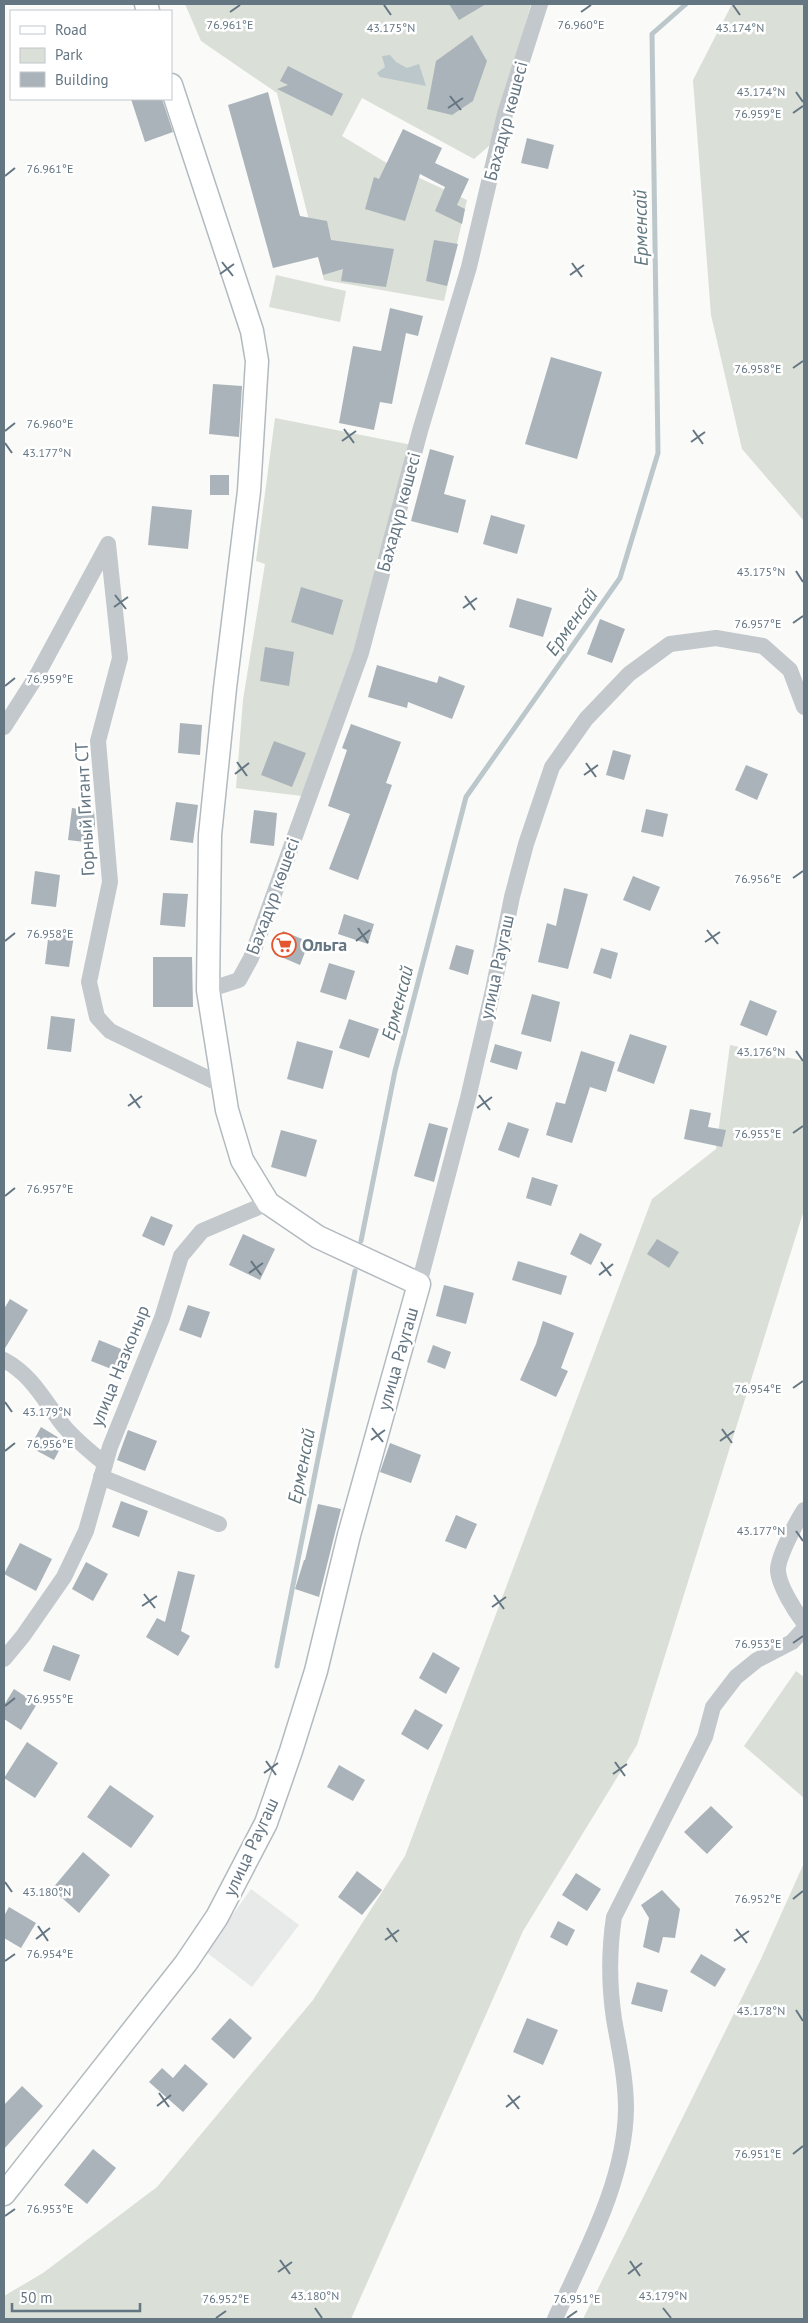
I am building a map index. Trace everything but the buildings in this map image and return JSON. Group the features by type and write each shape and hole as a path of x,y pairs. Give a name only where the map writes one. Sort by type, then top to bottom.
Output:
{"street":[{"name":"Бахадүр көшесі","path":"208,990 238,980 252,958 361,653 420,431 469,267 505,114 540,4"},
{"path":"172,88 252,331 257,361 249,491 224,688 210,835 208,990 227,1110 242,1160 268,1203 318,1237 419,1284"},
{"name":"Горный Гигант СТ","path":"4,727 36,677 108,544 120,658 98,741 110,882 89,982 98,1017 110,1030 224,1086"},
{"name":"улица Раугаш","path":"4,2194 186,1963 217,1917 266,1823 291,1752 316,1671 349,1535 435,1230 472,1081 512,897 526,844 552,767 586,720 629,674 670,644 716,638 763,646 790,670 804,707"},
{"name":"улица Назконыр","path":"4,1659 23,1636 64,1576 86,1532 110,1447 162,1318 181,1256 202,1231 268,1203"},
{"path":"4,1360 19,1368 32,1381 64,1426 103,1471 219,1524"},
{"path":"804,1510 793,1527 778,1570 786,1593 804,1623"},
{"path":"554,2319 600,2218 618,2164 626,2110 623,2068 614,2016 610,1976 610,1941 614,1917 705,1737 713,1707 736,1677 757,1660 792,1642 804,1628"}],"shaded area":[{"path":"390,55 396,62 407,68 419,64 426,86 380,77 377,73 385,67 382,56"},
{"path":"251,1889 299,1925 252,1987 206,1952"}],"green space":[{"path":"185,4 531,4 490,145 474,159 362,98 342,136 385,162 467,200 444,301 324,280 277,93 201,41"},
{"path":"732,4 804,4 804,521 742,449 711,315 693,80"},
{"path":"276,275 346,291 340,322 269,307"},
{"path":"275,418 412,445 352,657 302,796 236,788 243,700 265,564 256,561"},
{"path":"730,1045 804,1061 804,1210 637,1745 523,1931 351,2319 4,2319 4,2296 43,2273 157,2187 313,2000 405,1856 652,1199 716,1149"},
{"path":"796,1671 804,1677 804,1798 744,1746"},
{"path":"804,1863 804,2319 583,2319 761,1959"}],"waterway":[{"name":"Ерменсай","path":"361,1241 395,1071 466,797 620,578 658,453 652,34 686,4"},
{"name":"Ерменсай","path":"277,1666 355,1271"}],"place":[{"name":"Ольга","path":"284,945"}]}
